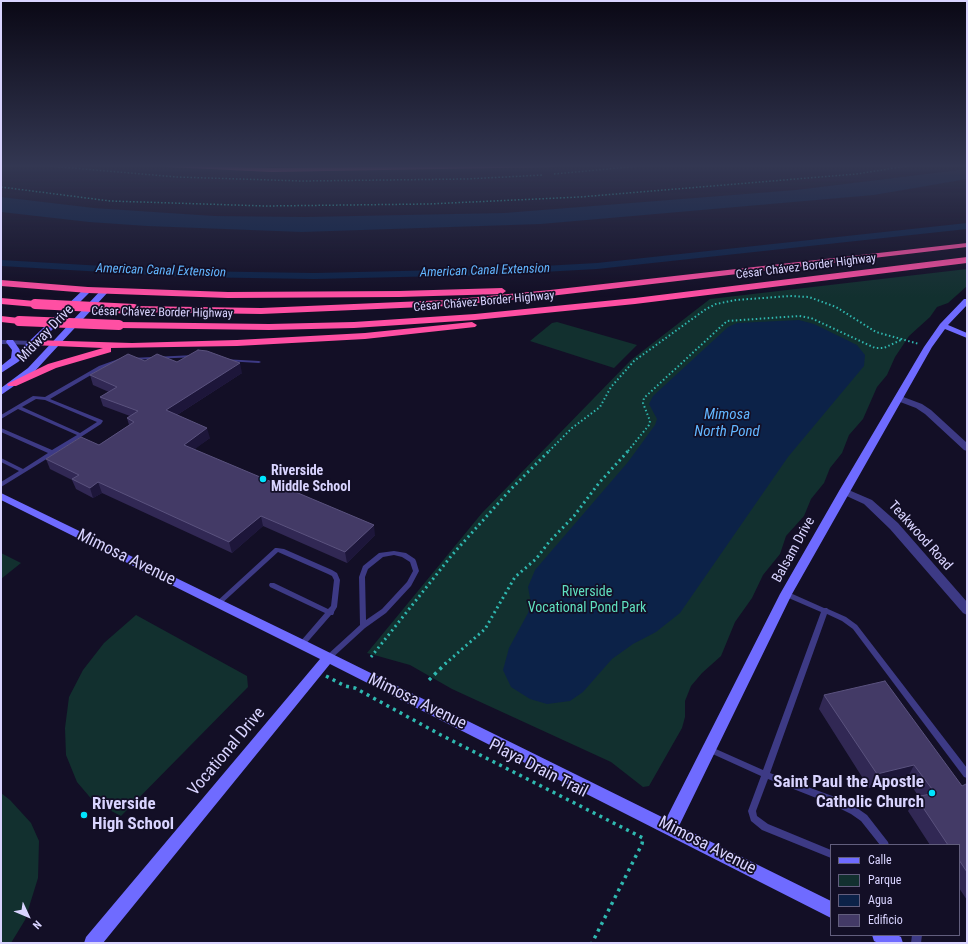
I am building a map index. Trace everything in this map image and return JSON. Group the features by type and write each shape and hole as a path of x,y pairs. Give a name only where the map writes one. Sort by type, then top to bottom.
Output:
{"highway":[{"name":"César Chávez Border Highway","path":"1,301 134,309 261,311 356,308 492,299 967,245"},
{"name":"César Chávez Border Highway","path":"1,319 119,325 269,327 354,325 475,317 635,301 967,260"},
{"path":"1,283 105,291 228,295 399,294 639,283"},
{"path":"34,343 132,346 237,343 364,336 467,326 580,311 635,301"},
{"path":"12,384 69,360 132,346"}],"street":[{"name":"Midway Drive","path":"1,370 34,343 88,290"},
{"name":"Midway Drive","path":"1,392 31,370 105,291"},
{"name":"Balsam Drive","path":"670,827 786,594 844,491 928,347 942,326 967,301"},
{"path":"942,326 967,336"},
{"path":"5,342 34,343"},
{"path":"5,342 16,350 15,360"},
{"path":"898,398 919,406 928,412 967,448"},
{"name":"Teakwood Road","path":"844,491 868,502 894,526 967,610"},
{"name":"Mimosa Avenue","path":"1,496 670,827 830,909"},
{"name":"Vocational Drive","path":"92,943 328,658"},
{"path":"882,936 895,943"}],"lane":[{"path":"46,399 101,367 117,360 168,356 202,356"},
{"path":"221,359 259,362"},
{"path":"1,417 35,397 46,399 100,421 99,424 1,485"},
{"path":"18,407 81,435"},
{"path":"1,430 53,453"},
{"path":"1,460 23,471"},
{"path":"218,603 273,552 282,551 335,575 337,580 334,607 331,613 302,644"},
{"path":"328,658 363,626 384,611 409,584 416,571 413,562 404,555 394,553 381,555 366,568 362,577 363,626"},
{"path":"272,585 331,613"},
{"path":"786,594 844,619 855,627 866,639 967,774"},
{"path":"825,610 752,811 754,818 765,827 830,854"},
{"path":"709,748 766,774 832,800 854,811 864,818 884,844"}],"path":[{"path":"371,657 452,555 511,489 572,428 600,407 611,387 634,361 706,309 716,304 736,300 790,296 809,297 836,307 864,326 876,332 928,347"},
{"path":"429,680 458,652 478,637 485,629 515,577 536,559 549,542 574,516 599,483 623,458 649,425 650,421 643,403 644,398 722,325 735,320 787,318 799,316 811,318 875,348 884,348 903,339"},
{"name":"Playa Drain Trail","path":"316,672 345,686 355,688 442,735 643,838 642,844 592,943"}],"green space":[{"name":"Riverside Vocational Pond Park","path":"967,269 967,286 948,303 937,307 930,317 909,336 895,357 887,375 877,387 863,419 849,435 842,453 830,468 824,483 811,499 804,516 786,536 780,554 763,575 752,598 735,622 721,656 702,673 691,686 685,701 685,717 682,728 649,786 643,787 611,762 452,689 410,665 367,653 482,513 631,360 710,299"},
{"path":"557,322 637,345 614,368 530,341 552,323"},
{"path":"1,553 21,563 1,579"},
{"path":"136,615 247,676 248,687 121,816 94,802 77,782 66,755 65,728 69,697 83,670 104,643"},
{"path":"1,793 10,800 31,823 39,841 38,878 25,920 11,943 1,943"}],"water":[{"path":"1,209 110,209 214,216 305,217 504,213 554,209 713,209 541,224 302,232 147,226 89,222 1,212"},
{"name":"Mimosa North Pond","path":"799,320 814,324 857,345 865,355 864,366 788,457 680,613 656,632 633,644 612,659 583,692 570,701 547,704 530,699 511,687 503,670 509,648 528,613 531,603 528,587 535,570 628,462 655,425 657,419 649,404 653,396 728,327 737,323"}],"building":[{"name":"Riverside Middle School","path":"198,350 207,351 240,363 166,410 207,428 184,445 374,525 345,552 261,516 229,542 98,482 90,488 72,479 79,475 46,459 81,437 99,445 134,422 127,418 138,411 100,397 117,387 90,375 128,354 145,361 157,354 177,362"},
{"name":"Saint Paul the Apostle Catholic Church","path":"885,681 962,786 967,785 967,872 960,862 960,844 947,844 916,797 935,793 914,765 877,774 824,695"}],"waterway":[{"name":"American Canal Extension","path":"1,263 189,274 314,276 488,272 597,266 967,226"}],"place":[{"name":"Riverside Middle School","path":"263,479"},
{"name":"Saint Paul the Apostle Catholic Church","path":"932,793"},
{"name":"Riverside High School","path":"84,815"}]}
